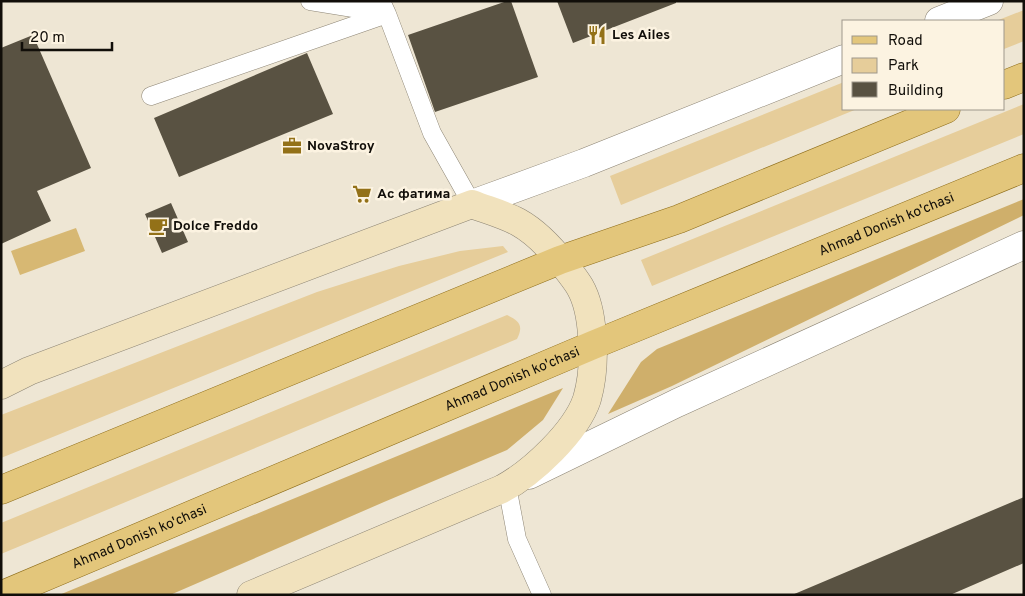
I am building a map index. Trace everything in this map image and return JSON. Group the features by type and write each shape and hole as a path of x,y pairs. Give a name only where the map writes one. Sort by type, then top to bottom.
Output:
{"main road":[{"path":"1005,85 1024,77"},
{"path":"1,490 560,260 679,219 944,110"},
{"name":"Ahmad Donish ko'chasi","path":"2,595 593,345 1024,168"},
{"path":"1,377 29,370 472,204 519,222 542,240 581,288 590,317 593,345 593,371 586,401 576,420 563,438 529,471 507,486 251,595"},
{"path":"1,385 29,370"}],"street":[{"path":"942,20 989,1"},
{"path":"472,204 584,163 842,60"},
{"path":"507,486 677,403 1021,248"}],"lane":[{"path":"310,1 384,7"},
{"path":"151,96 384,7"},
{"path":"384,7 432,134 472,204"},
{"path":"507,486 517,539 542,595"}],"green space":[{"path":"1024,10 1024,41 1005,49 1005,20 999,20"},
{"path":"842,83 842,110 855,110 621,205 610,176"},
{"path":"1024,104 1024,134 652,286 641,260"},
{"path":"503,246 508,252 1,458 1,415 317,292 399,266 460,251"},
{"path":"507,315 515,319 519,324 520,330 517,339 1,554 1,523"}],"shaded area":[{"path":"1024,199 1024,215 672,386 608,414 641,362 657,349"},
{"path":"76,228 85,251 20,275 11,251"},
{"path":"563,388 543,420 507,450 170,595 59,595"}],"building":[{"path":"511,1 538,77 435,112 408,35"},
{"path":"557,1 676,1 676,3 573,43"},
{"path":"33,35 91,168 37,191 51,221 1,244 1,48"},
{"path":"307,53 333,114 179,177 154,118"},
{"path":"171,203 188,242 162,253 145,214"},
{"path":"1024,497 1024,563 950,595 792,595"}],"place":[{"name":"Les Ailes","path":"597,35"},
{"name":"NovaStroy","path":"292,146"},
{"name":"Ас фатима","path":"362,194"},
{"name":"Dolce Freddo","path":"158,226"}]}
